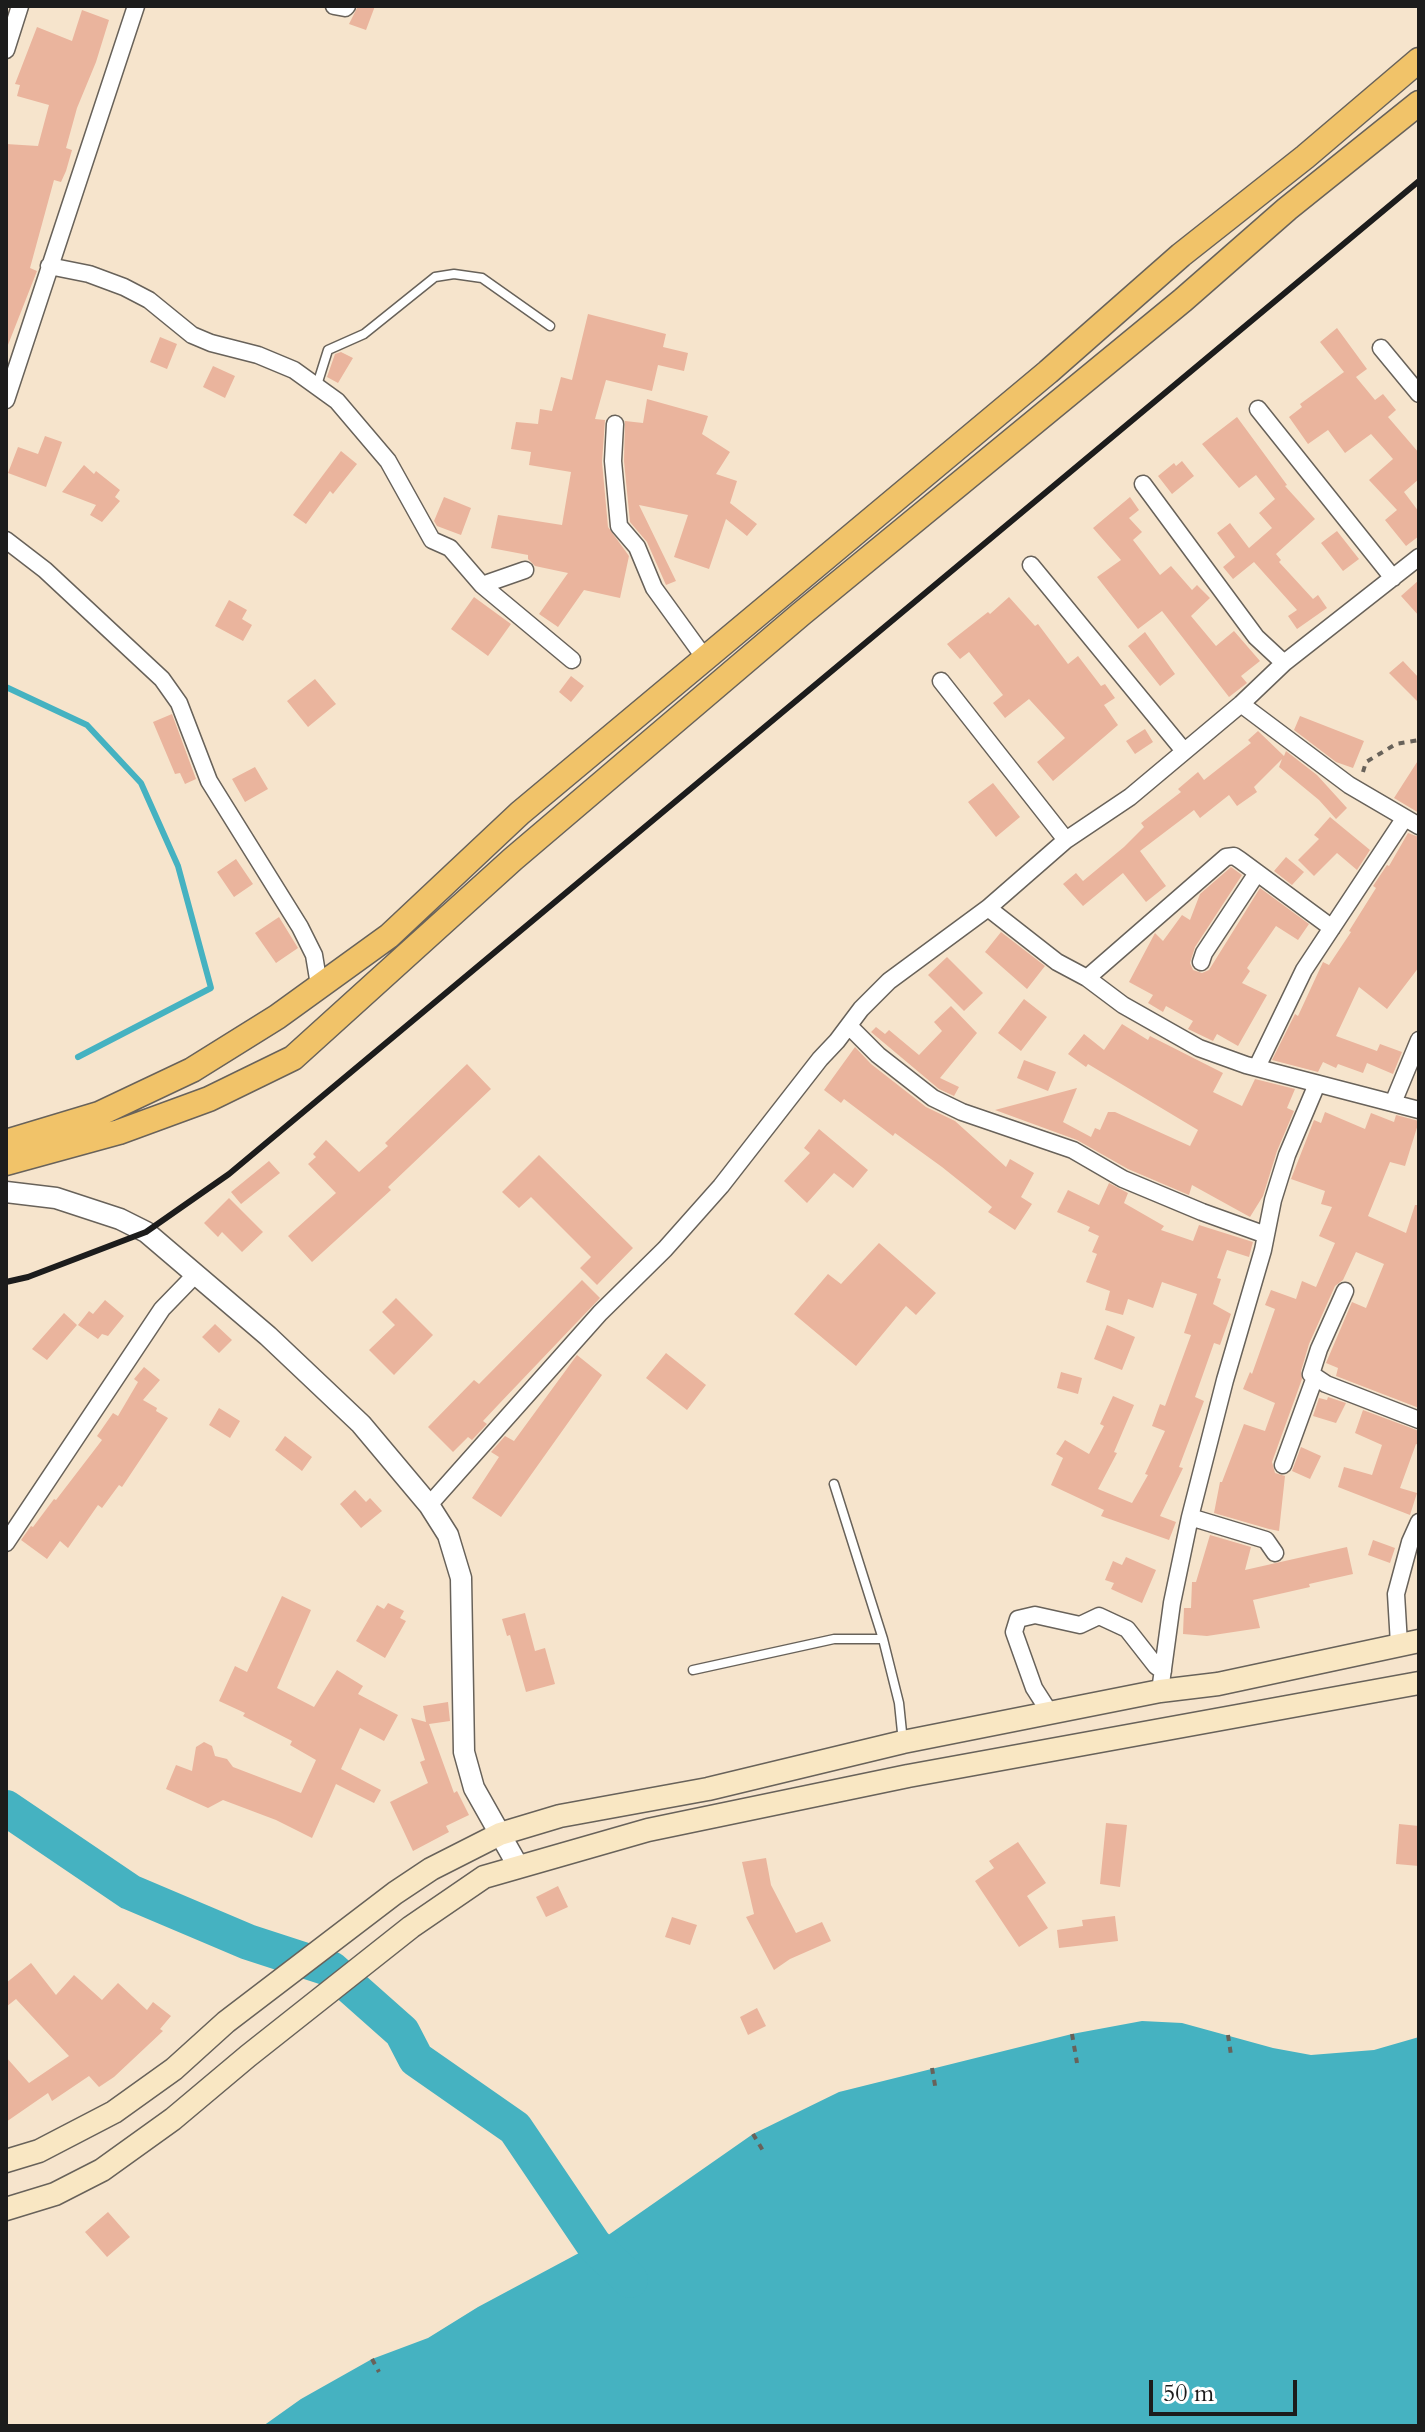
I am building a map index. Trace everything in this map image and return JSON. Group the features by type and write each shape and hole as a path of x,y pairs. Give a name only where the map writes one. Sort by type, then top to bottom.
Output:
{"main road":[{"path":"6,1142 99,1114 192,1070 277,1017 409,920 520,813 1048,372 1181,255 1305,157 1419,60"},
{"path":"6,1163 119,1132 209,1099 293,1058 513,859 801,614 1183,300 1287,209 1419,103"},
{"path":"6,2161 39,2151 114,2112 174,2069 226,2022 355,1922 431,1869 500,1834 560,1816 708,1789 903,1742 1050,1713 1162,1681 1218,1684 1409,1643"},
{"path":"6,2209 55,2194 102,2170 173,2119 411,1927 484,1877 648,1830 908,1776 1419,1683"}],"street":[{"path":"6,50 20,6"},
{"path":"6,400 136,6"},
{"path":"334,6 347,6"},
{"path":"49,266 89,274 124,287 149,300 192,335 258,355 294,370 337,401 388,461 432,540 450,548 482,585 572,660"},
{"path":"1381,348 1419,394"},
{"path":"1258,409 1393,578"},
{"path":"615,424 613,461 619,526 637,547 654,588 704,657"},
{"path":"1143,484 1256,637 1284,663"},
{"path":"6,540 45,570 162,679 179,703 209,781 300,927 314,955 319,985"},
{"path":"429,1505 600,1313 665,1249 721,1186 861,1009 889,981 988,908 1066,840 1130,797 1241,704 1284,663 1419,557"},
{"path":"1031,565 1184,751"},
{"path":"482,585 525,570"},
{"path":"941,681 1066,840"},
{"path":"1241,704 1357,790 1412,822 1304,970 1257,1067"},
{"path":"1087,978 1226,857 1234,856 1332,928"},
{"path":"1201,962 1257,873"},
{"path":"988,908 1057,962 1087,978 1123,1005 1199,1048 1317,1084 1419,1110"},
{"path":"849,1026 878,1055 933,1098 962,1112 1073,1150 1123,1179 1266,1235"},
{"path":"1393,1103 1419,1040"},
{"path":"1162,1681 1172,1603 1190,1517 1273,1200 1287,1155 1317,1084"},
{"path":"6,1192 56,1198 120,1219 146,1232 268,1336 361,1424 429,1505 448,1535 461,1578 464,1752 474,1788 518,1866"},
{"path":"6,1543 11,1524 162,1309 195,1275"},
{"path":"1345,1291 1311,1374 1326,1384 1419,1420"},
{"path":"1283,1465 1315,1377"},
{"path":"1190,1517 1266,1540 1275,1553"},
{"path":"1409,1643 1396,1594 1410,1542 1419,1522"},
{"path":"1050,1713 1034,1688 1014,1632 1018,1619 1035,1615 1080,1625 1099,1616 1127,1629 1156,1666 1162,1681"}],"lane":[{"path":"317,386 328,350 364,334 435,277 454,274 482,278 550,326"},
{"path":"834,1484 883,1639 899,1703 903,1742"},
{"path":"693,1670 834,1639 883,1639"}],"path":[{"path":"1357,790 1366,762 1396,744 1419,740"},
{"path":"1072,2034 1077,2063"},
{"path":"1228,2035 1231,2055"},
{"path":"932,2068 936,2091"},
{"path":"753,2134 765,2154"},
{"path":"372,2359 379,2372"}],"water":[{"path":"1142,2021 1182,2023 1311,2055 1374,2050 1419,2037 1419,2426 263,2426 301,2399 372,2359 428,2338 478,2307 594,2245 753,2134 839,2092 1072,2034"}],"building":[{"path":"358,6 375,6 366,30 349,24"},
{"path":"82,10 109,20 77,108 66,148 72,150 66,171 61,182 54,180 30,268 37,271 6,350 6,144 38,146 49,105 17,96 20,85 15,84 37,27 72,41"},
{"path":"588,314 666,334 663,347 688,353 684,371 658,365 652,391 606,380 595,419 605,420 602,462 608,527 629,556 620,598 584,590 558,627 539,614 568,573 535,566 528,555 491,548 498,515 562,525 571,472 529,465 531,452 511,449 516,422 538,424 540,409 552,411 561,377 572,380"},
{"path":"1337,328 1367,369 1356,377 1375,400 1383,394 1396,410 1388,417 1419,453 1419,479 1404,492 1419,512 1419,536 1406,546 1385,520 1397,510 1369,480 1393,459 1371,434 1345,453 1328,430 1308,444 1289,417 1302,407 1300,404 1344,372 1320,342"},
{"path":"160,337 177,344 167,369 150,362"},
{"path":"341,352 353,358 338,383 327,377 335,354"},
{"path":"213,366 235,376 225,398 203,387"},
{"path":"647,399 708,416 702,434 730,452 716,474 737,481 730,503 757,524 747,536 726,519 709,569 674,557 688,515 639,505 676,581 666,585 647,542 630,522 624,461 625,421 643,423"},
{"path":"1237,417 1285,486 1315,519 1276,554 1281,560 1279,562 1313,599 1318,595 1327,608 1297,629 1288,616 1297,610 1254,562 1233,579 1223,567 1235,557 1217,533 1230,523 1249,548 1272,528 1259,513 1275,499 1256,475 1239,488 1202,444"},
{"path":"45,436 62,442 46,487 8,473 18,447 38,454"},
{"path":"341,451 357,464 333,494 330,491 306,524 293,515"},
{"path":"1182,461 1194,476 1172,494 1158,476 1174,463 1176,466"},
{"path":"84,465 120,490 115,497 120,501 102,522 90,515 96,505 62,492"},
{"path":"444,497 471,508 461,535 437,526 434,521"},
{"path":"1130,497 1139,510 1129,518 1142,532 1133,540 1160,575 1171,566 1192,590 1197,585 1210,598 1191,616 1216,646 1234,631 1260,661 1241,676 1247,683 1229,697 1162,611 1138,629 1097,577 1121,560 1093,528"},
{"path":"1337,531 1359,559 1343,571 1321,543"},
{"path":"1419,580 1419,616 1401,596"},
{"path":"474,597 511,624 488,656 451,629"},
{"path":"1009,597 1035,626 1038,624 1068,664 1078,656 1101,686 1105,684 1115,698 1104,705 1118,725 1053,781 1037,762 1065,738 1029,699 1005,718 993,703 1003,695 969,652 960,659 947,644"},
{"path":"229,600 247,610 242,619 252,625 243,641 215,626"},
{"path":"1145,632 1175,674 1160,686 1128,646"},
{"path":"1403,661 1419,678 1419,703 1389,673"},
{"path":"571,676 584,686 571,702 559,692"},
{"path":"315,679 336,704 308,727 287,701"},
{"path":"172,714 196,779 185,784 180,773 175,774 153,722"},
{"path":"1300,716 1364,741 1353,768 1336,762 1294,730"},
{"path":"1145,729 1153,742 1135,754 1126,741"},
{"path":"1258,731 1284,756 1286,751 1317,775 1347,808 1336,819 1319,800 1279,767 1282,759 1254,787 1257,792 1237,806 1229,795 1200,818 1194,810 1140,851 1166,886 1146,902 1123,873 1083,906 1063,884 1076,873 1083,881 1144,827 1141,823 1181,792 1178,789 1198,772 1204,780 1251,743 1248,740"},
{"path":"1419,759 1419,813 1394,798"},
{"path":"255,767 268,789 245,802 232,779"},
{"path":"993,783 1020,817 996,837 968,802"},
{"path":"1330,817 1370,850 1357,870 1337,853 1314,876 1298,860 1319,839 1314,835"},
{"path":"1408,833 1419,837 1419,967 1387,1009 1359,987 1336,1036 1377,1051 1380,1044 1402,1052 1393,1074 1367,1063 1363,1073 1323,1062 1318,1072 1272,1060 1295,1014 1298,1016 1323,962 1329,965 1351,932 1376,888 1373,886"},
{"path":"1286,857 1304,872 1292,885 1274,871"},
{"path":"236,859 253,884 234,897 217,872"},
{"path":"1231,867 1242,875 1195,947 1190,963 1193,970 1202,973 1209,970 1260,888 1309,924 1298,940 1276,926 1247,968 1250,971 1242,983 1267,995 1238,1046 1217,1034 1213,1041 1188,1029 1193,1021 1166,1006 1163,1012 1148,1003 1153,995 1129,982 1155,933 1163,941 1182,915 1190,920 1200,894"},
{"path":"279,917 298,948 276,963 255,933"},
{"path":"1001,932 1045,966 1027,989 985,952"},
{"path":"947,957 983,993 964,1011 928,975"},
{"path":"1024,999 1047,1017 1021,1051 998,1033"},
{"path":"951,1006 977,1033 940,1078 959,1087 954,1096 939,1089 871,1032 876,1027 885,1034 889,1030 919,1055 942,1031 934,1022"},
{"path":"1122,1024 1148,1040 1150,1036 1223,1073 1213,1092 1242,1106 1255,1079 1295,1089 1287,1108 1294,1111 1263,1196 1250,1217 1192,1185 1189,1195 1128,1169 1077,1140 995,1110 1077,1088 1063,1122 1091,1137 1095,1128 1100,1130 1108,1112 1115,1112 1190,1146 1198,1130 1068,1054 1084,1034 1104,1050"},
{"path":"855,1047 871,1064 926,1107 955,1121 1006,1167 1010,1159 1034,1173 1021,1197 1032,1204 1015,1230 988,1212 992,1207 942,1167 895,1133 893,1136 844,1099 841,1103 824,1090"},
{"path":"1024,1060 1056,1072 1048,1091 1017,1078"},
{"path":"467,1064 491,1089 388,1187 391,1190 312,1262 288,1236 336,1193 308,1164 316,1157 313,1154 326,1140 359,1172"},
{"path":"1325,1112 1365,1129 1371,1113 1394,1122 1396,1115 1419,1121 1405,1166 1390,1162 1368,1216 1406,1233 1415,1205 1419,1205 1419,1408 1336,1376 1338,1368 1326,1363 1352,1302 1366,1308 1384,1264 1356,1252 1343,1280 1335,1286 1309,1344 1301,1371 1302,1379 1272,1462 1275,1473 1285,1476 1279,1531 1214,1513 1220,1482 1244,1424 1265,1431 1275,1403 1243,1389 1250,1372 1252,1374 1275,1309 1265,1305 1271,1290 1296,1299 1302,1281 1316,1287 1335,1243 1319,1236 1332,1207 1321,1204 1325,1191 1291,1179 1314,1120 1321,1123"},
{"path":"819,1129 868,1170 853,1188 834,1173 807,1203 784,1181 810,1153 804,1148"},
{"path":"539,1155 633,1248 597,1285 580,1268 591,1257 531,1197 519,1208 502,1192"},
{"path":"269,1161 280,1173 241,1204 231,1192"},
{"path":"1109,1183 1128,1193 1124,1203 1164,1226 1161,1230 1193,1241 1199,1225 1253,1242 1249,1257 1227,1250 1217,1278 1221,1279 1213,1304 1231,1314 1220,1345 1214,1343 1195,1397 1204,1401 1179,1467 1183,1468 1160,1516 1176,1522 1169,1540 1101,1516 1104,1510 1051,1485 1063,1458 1056,1454 1065,1440 1089,1454 1104,1426 1100,1424 1113,1396 1134,1405 1114,1452 1117,1453 1098,1489 1132,1503 1148,1475 1145,1474 1165,1431 1152,1426 1160,1404 1165,1406 1191,1335 1184,1333 1197,1294 1162,1282 1153,1308 1128,1299 1123,1315 1105,1310 1110,1291 1086,1282 1097,1254 1092,1252 1099,1236 1088,1231 1090,1227 1057,1212 1068,1190 1099,1205"},
{"path":"229,1198 263,1232 242,1252 222,1232 218,1237 204,1223"},
{"path":"879,1243 936,1293 916,1315 906,1306 856,1366 794,1314 828,1274 841,1284"},
{"path":"582,1280 600,1298 483,1421 487,1424 472,1440 468,1437 453,1452 428,1427 474,1380 479,1384"},
{"path":"396,1298 433,1335 394,1375 369,1350 395,1325 382,1312"},
{"path":"105,1300 124,1316 108,1336 102,1334 98,1339 78,1325 89,1311 93,1314"},
{"path":"64,1313 77,1325 47,1360 32,1349"},
{"path":"215,1324 232,1340 219,1353 202,1337"},
{"path":"1107,1325 1135,1337 1122,1370 1094,1359"},
{"path":"666,1353 706,1385 687,1410 646,1378"},
{"path":"577,1355 602,1375 501,1517 472,1498 499,1457 491,1452 505,1436 514,1441"},
{"path":"144,1367 160,1380 143,1400 168,1418 122,1487 119,1485 102,1508 98,1505 68,1548 60,1541 47,1559 21,1540 102,1440 97,1436 113,1413 118,1416 138,1382 134,1379"},
{"path":"1061,1372 1082,1378 1078,1394 1057,1388"},
{"path":"1328,1397 1346,1403 1336,1423 1313,1416 1319,1398 1327,1400"},
{"path":"219,1408 240,1421 230,1438 209,1425"},
{"path":"1363,1410 1419,1431 1419,1445 1416,1444 1400,1488 1417,1493 1410,1515 1338,1487 1344,1467 1372,1475 1382,1445 1355,1433"},
{"path":"285,1436 312,1457 302,1471 275,1450"},
{"path":"1301,1447 1321,1456 1310,1479 1292,1471"},
{"path":"355,1490 366,1502 370,1498 382,1511 361,1528 340,1504"},
{"path":"1210,1535 1251,1547 1245,1570 1347,1547 1353,1574 1253,1600 1260,1628 1207,1636 1183,1634 1184,1608 1191,1608 1192,1582 1196,1582"},
{"path":"1373,1540 1395,1548 1390,1563 1368,1555"},
{"path":"1126,1557 1156,1570 1142,1603 1111,1589 1114,1583 1105,1580 1113,1561 1122,1565"},
{"path":"282,1596 311,1610 277,1688 314,1707 337,1670 363,1686 358,1694 398,1715 384,1741 360,1728 341,1769 381,1790 374,1803 336,1784 312,1838 276,1820 223,1800 208,1808 166,1789 176,1765 192,1771 196,1747 204,1742 212,1746 215,1756 227,1759 233,1767 301,1793 316,1760 290,1745 292,1741 219,1701 235,1666 247,1672"},
{"path":"388,1603 404,1611 400,1618 406,1621 385,1658 356,1641 377,1605 384,1609"},
{"path":"525,1613 535,1651 545,1648 555,1684 526,1692 510,1635 507,1636 502,1619"},
{"path":"448,1702 450,1721 429,1724 454,1793 457,1791 469,1815 446,1826 449,1832 413,1851 390,1802 428,1783 420,1762 425,1760 411,1718 426,1722 423,1706"},
{"path":"1106,1823 1127,1825 1120,1887 1100,1884"},
{"path":"1399,1824 1419,1826 1419,1866 1396,1864"},
{"path":"1018,1842 1046,1883 1027,1896 1048,1928 1019,1947 975,1881 994,1868 989,1861"},
{"path":"766,1858 771,1885 796,1933 822,1922 831,1941 790,1959 774,1970 746,1917 754,1914 742,1862"},
{"path":"558,1886 568,1907 546,1917 536,1897"},
{"path":"1115,1916 1118,1941 1059,1948 1057,1930 1083,1926 1082,1920"},
{"path":"672,1917 697,1925 690,1945 665,1937"},
{"path":"31,1963 56,1995 74,1975 102,2000 118,1983 147,2010 153,2002 171,2016 160,2029 163,2031 99,2087 89,2076 52,2101 48,2093 6,2122 6,2057 29,2083 69,2056 16,1999 6,2007 6,1983"},
{"path":"757,2008 766,2026 748,2035 740,2017"},
{"path":"108,2212 130,2237 107,2257 85,2232"}],"waterway":[{"path":"6,687 87,725 141,783 178,866 211,988 78,1057"},
{"path":"6,1808 130,1892 248,1942 331,1969 402,2032 416,2059 515,2128 594,2245 630,2280"}],"railway":[{"path":"6,1282 28,1277 146,1232 229,1174 1419,181"}]}
